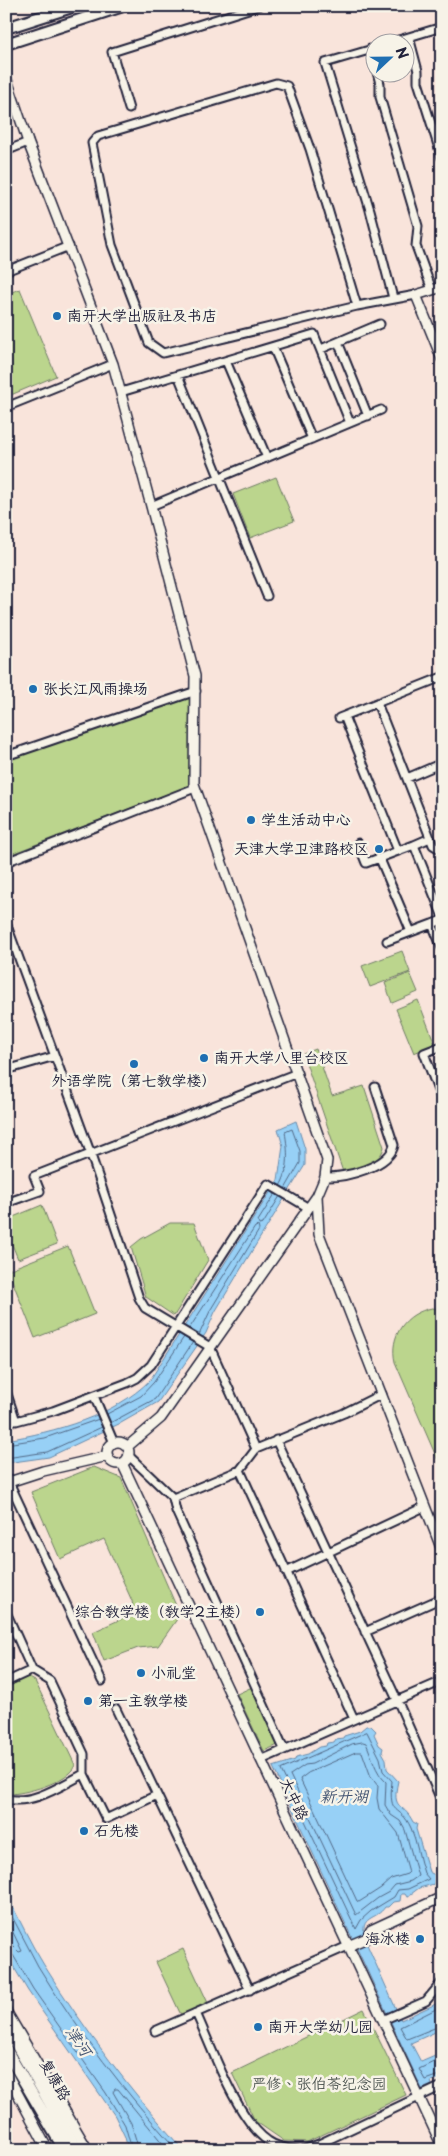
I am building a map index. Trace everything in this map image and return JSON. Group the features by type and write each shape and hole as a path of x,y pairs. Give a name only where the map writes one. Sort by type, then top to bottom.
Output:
{"highway":[{"name":"复康路","path":"6,2026 13,2054 65,2150"},
{"name":"复康路","path":"13,2054 77,2150"}],"main road":[{"path":"6,28 75,6"},
{"path":"6,44 123,6"},
{"path":"6,39 27,37"}],"street":[{"path":"129,109 112,52 258,6"},
{"path":"416,35 442,27"},
{"path":"366,50 326,63 370,210 392,298"},
{"path":"416,63 418,82 442,158"},
{"path":"6,77 28,142 113,364 121,392 196,676 195,788 328,1160 325,1177 317,1196 307,1207 161,1418 128,1451 122,1463 115,1463 108,1456"},
{"path":"357,306 310,149 286,86 276,83 98,136 92,143 112,245 149,343 163,353 357,306 416,295 437,289 416,246 418,226 380,97 380,82"},
{"path":"6,151 28,142"},
{"path":"6,271 69,246"},
{"path":"416,295 442,360"},
{"path":"321,349 380,324"},
{"path":"121,392 314,334 350,423"},
{"path":"338,342 368,416"},
{"path":"273,347 312,439"},
{"path":"226,361 267,458"},
{"path":"6,406 113,364"},
{"path":"178,375 267,596"},
{"path":"151,506 381,410"},
{"path":"398,851 342,717 442,677"},
{"path":"6,756 196,691"},
{"path":"377,703 433,846 438,848 442,846"},
{"path":"406,778 442,763"},
{"path":"6,862 195,788"},
{"path":"358,843 366,863 430,838"},
{"path":"414,845 441,912"},
{"path":"380,858 411,932"},
{"path":"388,941 442,920"},
{"path":"6,923 55,1056 139,1298 145,1308 210,1347 256,1449"},
{"path":"432,924 442,948"},
{"path":"442,1046 424,1053 442,1101"},
{"path":"6,1070 55,1056"},
{"path":"6,1203 40,1191 34,1176 297,1073"},
{"path":"325,1177 335,1178 375,1166 391,1154 394,1145 375,1087"},
{"path":"6,1391 16,1421 94,1396 137,1378 151,1366 268,1184 307,1207"},
{"path":"317,1196 319,1234 442,1550"},
{"path":"173,1498 240,1470 256,1449 344,1413 382,1394"},
{"path":"94,1396 114,1443"},
{"path":"276,1440 398,1702 442,1802"},
{"path":"108,1456 109,1448 114,1443 119,1442 173,1498 176,1512 284,1749"},
{"path":"102,1681 8,1482 43,1471 108,1456"},
{"name":"大中路","path":"122,1463 261,1760 386,2019 418,2096 442,2146"},
{"path":"240,1470 354,1719"},
{"path":"286,1572 424,1507"},
{"path":"365,1632 442,1598"},
{"path":"6,1612 32,1670 50,1681 84,1754 84,1774 106,1819 157,1796"},
{"path":"6,1682 32,1670"},
{"path":"261,1760 398,1702 442,1681"},
{"path":"116,1709 250,1990"},
{"path":"6,1799 35,1798 84,1774"},
{"path":"155,2031 367,1938 370,1930 442,1897"},
{"path":"386,2019 426,2000 442,1982"},
{"path":"6,2011 88,2150"},
{"path":"196,2013 248,2122 268,2142 284,2148 298,2150"},
{"path":"6,2072 48,2150"},
{"path":"303,2150 442,2086"}],"green space":[{"path":"20,289 56,376 6,397 6,294"},
{"path":"276,477 294,521 250,538 233,494"},
{"path":"191,696 191,785 6,856 6,758"},
{"path":"402,951 410,972 370,987 362,966"},
{"path":"410,973 418,992 392,1003 385,983"},
{"path":"418,1000 435,1044 414,1053 396,1009"},
{"path":"316,1049 332,1096 364,1086 384,1147 382,1153 373,1162 343,1172 303,1054"},
{"path":"42,1205 57,1244 18,1259 6,1230 6,1220"},
{"path":"170,1223 194,1223 208,1260 174,1316 146,1297 131,1247 141,1239"},
{"path":"68,1246 95,1314 35,1338 8,1270"},
{"path":"432,1308 442,1309 442,1470 395,1362 394,1352 394,1343 397,1335 407,1320 422,1311"},
{"path":"94,1467 121,1478 180,1615 158,1646 138,1648 104,1661 93,1632 134,1613 132,1601 104,1539 60,1559 31,1492"},
{"path":"26,1676 35,1681 75,1765 64,1777 55,1782 34,1790 6,1794 6,1685"},
{"path":"252,1687 278,1745 264,1751 237,1694"},
{"path":"183,1949 208,2003 181,2015 156,1962"},
{"name":"严修、张伯苓纪念园","path":"364,2009 406,2095 307,2142 284,2141 255,2121 232,2073"}],"water":[{"path":"296,1121 305,1149 305,1165 215,1312 206,1333 158,1402 121,1423 49,1457 6,1463 6,1440 63,1427 102,1413 136,1393 150,1380 278,1180 283,1146 278,1129"},
{"name":"新开湖","path":"366,1726 371,1726 376,1731 374,1734 379,1745 383,1748 382,1752 386,1759 387,1769 398,1781 396,1791 397,1802 413,1822 417,1824 416,1829 429,1872 435,1875 434,1884 419,1888 407,1897 405,1894 401,1894 400,1901 385,1907 369,1919 364,1926 365,1940 401,2020 438,2003 442,1996 442,2029 411,2043 421,2062 442,2053 442,2078 431,2081 432,2085 422,2089 273,1767 295,1760 296,1757 308,1754 319,1747 326,1746 327,1743 334,1742 336,1739 360,1731"},
{"name":"津河","path":"6,1894 39,1957 76,2014 127,2083 183,2150 128,2150 125,2137 115,2116 28,1991 6,1954"}],"place":[{"name":"南开大学出版社及书店","path":"57,316"},
{"name":"张长江风雨操场","path":"33,689"},
{"name":"学生活动中心","path":"251,820"},
{"name":"天津大学卫津路校区","path":"379,849"},
{"name":"南开大学八里台校区","path":"204,1058"},
{"name":"外语学院（第七教学楼）","path":"134,1064"},
{"name":"综合教学楼（教学2主楼）","path":"260,1612"},
{"name":"小礼堂","path":"141,1673"},
{"name":"第一主教学楼","path":"88,1701"},
{"name":"石先楼","path":"84,1831"},
{"name":"海冰楼","path":"420,1939"},
{"name":"南开大学幼儿园","path":"258,2027"}]}
